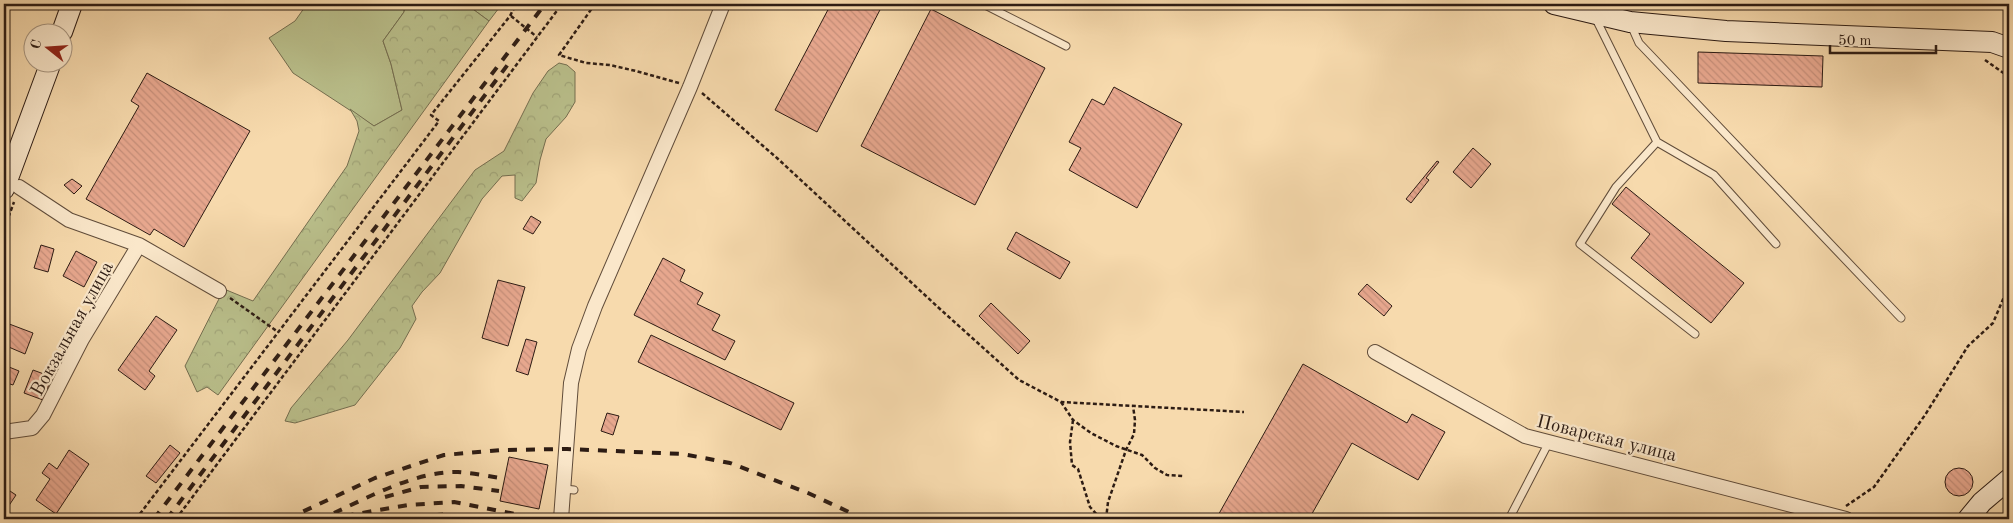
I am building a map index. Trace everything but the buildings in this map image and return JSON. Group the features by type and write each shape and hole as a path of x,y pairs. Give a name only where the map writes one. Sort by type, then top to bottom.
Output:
{"street":[{"path":"66,22 72,4"},
{"path":"561,519 569,490 571,383 579,349 595,306 690,87 723,4"},
{"path":"1554,4 1607,12 1630,22 1726,31 1992,42 2009,48"},
{"path":"48,72 12,188 69,220 139,245 219,291"},
{"name":"Вокзальная улица","path":"4,432 32,428 43,415 82,339 139,245"},
{"name":"Поварская улица","path":"1375,352 1525,436 1840,517"},
{"path":"1968,519 1982,502 2009,479"}],"lane":[{"path":"983,4 1066,46"},
{"path":"1607,12 1657,142 1714,175 1776,244"},
{"path":"1630,22 1639,43 1901,318"},
{"path":"1657,142 1616,187 1580,244 1695,334"},
{"path":"1509,519 1549,442"}],"path":[{"path":"136,519 439,121 431,115 510,16 516,4"},
{"path":"176,519 562,4"},
{"path":"595,4 559,55 586,63 610,65 636,71 690,87 707,95 1019,380 1061,402 1244,412"},
{"path":"510,16 536,37"},
{"path":"1840,517 1855,498 1874,486 1925,415 1968,346 1993,323 2009,285"},
{"path":"219,291 278,332"},
{"path":"1061,402 1073,420 1091,432 1142,456 1155,468 1167,474 1184,476"},
{"path":"1106,519 1108,502 1126,450 1134,434 1136,420 1133,406"},
{"path":"1073,420 1070,442 1072,465 1078,469 1082,487 1087,494 1090,507 1100,519"}],"green space":[{"path":"307,4 405,4 404,12 383,41 391,64 402,110 374,126 293,73 269,38 295,21"},
{"path":"405,4 466,4 489,21 218,395 207,387 197,392 185,366 224,289 253,301 347,166 359,131 357,121 350,109 374,126 402,110 391,64 383,41 404,12"},
{"path":"466,4 502,4 489,21"},
{"path":"559,63 567,65 575,72 575,102 566,117 546,139 536,183 522,201 515,198 515,175 502,176 482,199 440,273 412,306 416,319 400,348 355,405 295,423 285,421 291,408 348,340 475,170 504,151 533,93 548,71"}],"railway":[{"path":"154,519 545,4"},
{"path":"167,519 509,63"},
{"path":"287,519 375,478 444,455 502,450 567,449 683,454 730,463 808,493 864,519"},
{"path":"334,513 394,486 427,476 458,472 500,478"},
{"path":"385,497 421,487 461,486 499,491"},
{"path":"327,519 408,505 454,502 541,519"}]}
